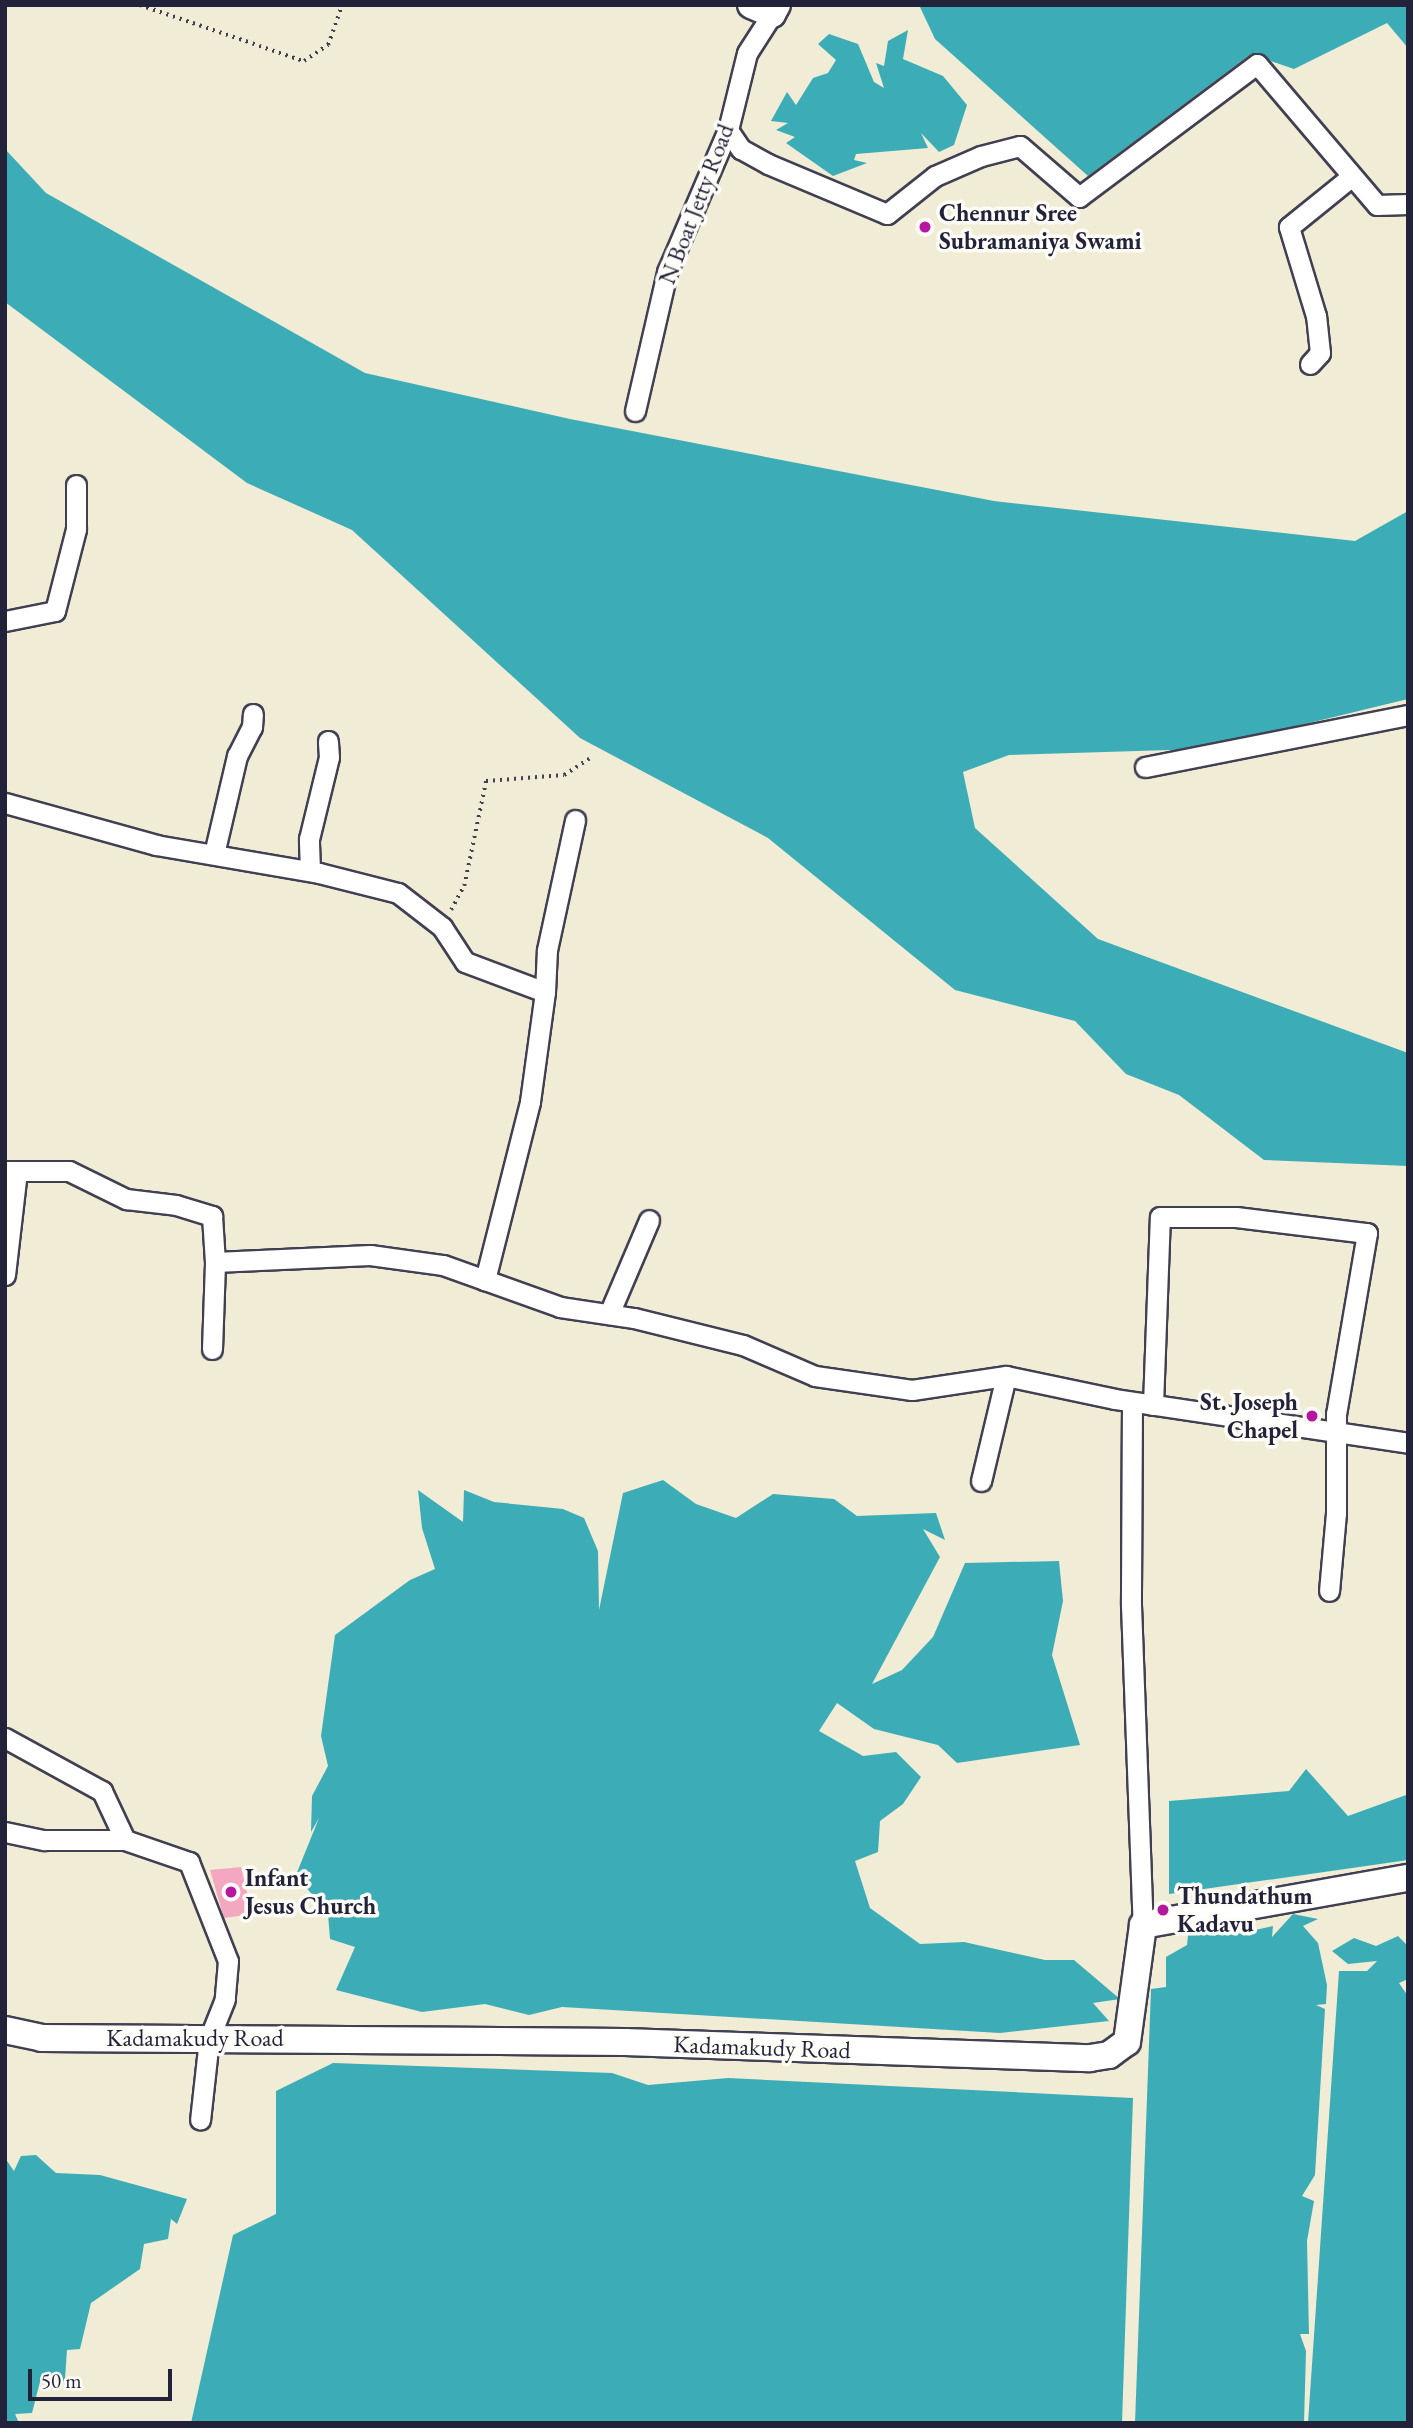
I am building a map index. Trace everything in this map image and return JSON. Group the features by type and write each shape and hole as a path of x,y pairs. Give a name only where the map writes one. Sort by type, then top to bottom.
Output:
{"street":[{"name":"N Boat Jetty Road","path":"635,411 667,272 728,130 747,53 767,8"},
{"path":"728,130 741,149 768,164 887,214 935,176 981,156 1020,146 1079,197 1257,64 1377,205 1408,204"},
{"path":"1310,364 1320,352 1316,316 1289,227 1352,176"},
{"path":"5,621 55,611 76,529 76,485"},
{"path":"214,855 237,756 252,727 253,714"},
{"path":"1145,768 1408,715"},
{"path":"310,871 309,839 328,741"},
{"path":"5,803 156,845 310,871 398,893 442,928 465,962 545,992"},
{"path":"485,1280 530,1102 545,992 547,950 575,820"},
{"path":"5,1275 11,1171 69,1171 126,1199 176,1205 212,1216 215,1262 212,1349"},
{"path":"1153,1405 1160,1217 1236,1217 1367,1233 1336,1434 1336,1513 1329,1591"},
{"path":"610,1314 649,1220"},
{"path":"215,1262 370,1255 443,1265 560,1307 610,1314 743,1345 815,1376 912,1390 1006,1376 1132,1402 1300,1424 1336,1434 1408,1443"},
{"path":"981,1480 1006,1376"},
{"path":"1132,1402 1131,1605 1143,1925 1408,1878"},
{"path":"5,1738 102,1791 125,1840"},
{"path":"5,1832 44,1840 125,1840 189,1862 228,1961 225,1999 209,2039 200,2120"},
{"name":"Kadamakudy Road","path":"5,2030 42,2038 625,2042 1090,2058 1110,2055 1127,2042 1143,1925"}],"path":[{"path":"141,5 304,61 328,44 342,5"},
{"path":"442,928 464,886 486,781 564,775 589,759"}],"water":[{"path":"919,5 1408,5 1408,48 1387,23 1294,69 1251,54 1088,176 935,39"},
{"path":"908,30 903,59 943,76 967,105 954,145 939,152 921,133 928,148 856,154 854,160 867,163 833,176 786,143 795,137 776,130 788,123 771,121 787,92 796,105 813,78 828,73 836,60 818,44 829,34 858,44 874,82 884,88 876,63 884,66 888,41"},
{"path":"5,149 46,193 365,373 570,419 994,501 1355,541 1408,511 1408,699 1202,749 1009,755 963,772 975,828 1098,939 1408,1053 1408,1166 1264,1160 1179,1095 1126,1074 1075,1021 955,990 768,838 580,738 352,530 247,483 5,302"},
{"path":"663,1480 696,1504 736,1518 773,1494 834,1499 857,1516 936,1513 945,1540 923,1529 940,1557 872,1684 902,1670 933,1637 965,1563 1059,1561 1063,1601 1052,1655 1080,1745 957,1763 938,1745 874,1729 837,1703 819,1731 863,1756 896,1752 921,1777 903,1804 880,1821 878,1852 855,1861 870,1908 920,1944 964,1942 1045,1960 1074,1960 1120,1999 1093,2003 1109,2021 1000,2033 562,2007 529,2015 485,2004 422,2012 336,1990 355,1947 330,1939 328,1914 296,1875 319,1818 311,1832 312,1796 328,1766 321,1736 335,1635 410,1580 435,1569 422,1528 418,1490 463,1522 464,1490 494,1502 563,1509 584,1518 598,1551 599,1610 623,1493"},
{"path":"1306,1769 1348,1816 1406,1795 1408,1790 1408,1860 1169,1894 1169,1801 1289,1791"},
{"path":"1293,1914 1318,1919 1303,1926 1318,1943 1327,1985 1326,2004 1316,2005 1325,2009 1315,2175 1302,2196 1314,2201 1307,2241 1309,2334 1300,2334 1306,2351 1304,2423 1135,2423 1151,1989 1166,1987 1166,1957 1187,1945 1189,1926 1233,1935 1273,1926 1272,1937"},
{"path":"1398,1936 1408,1946 1408,1979 1399,1983 1408,1996 1408,2423 1308,2423 1339,1971 1367,1971 1377,1961 1348,1964 1332,1951 1354,1938 1376,1946"},
{"path":"333,2063 612,2073 648,2085 728,2078 1133,2098 1122,2423 191,2423 233,2235 276,2214 276,2091"},
{"path":"36,2155 56,2173 100,2175 187,2199 177,2224 171,2219 168,2239 144,2244 140,2269 91,2303 80,2349 67,2350 65,2379 59,2388 41,2378 32,2413 15,2414 19,2423 5,2423 5,2158 14,2171 21,2156"}],"building":[{"name":"Infant Jesus Church","path":"241,1867 252,1914 224,1918 210,1870"}],"place":[{"name":"Chennur Sree Subramaniya Swami","path":"925,227"},
{"name":"St. Joseph Chapel","path":"1312,1416"},
{"name":"Infant Jesus Church","path":"231,1892"},
{"name":"Thundathum Kadavu","path":"1163,1910"}]}
